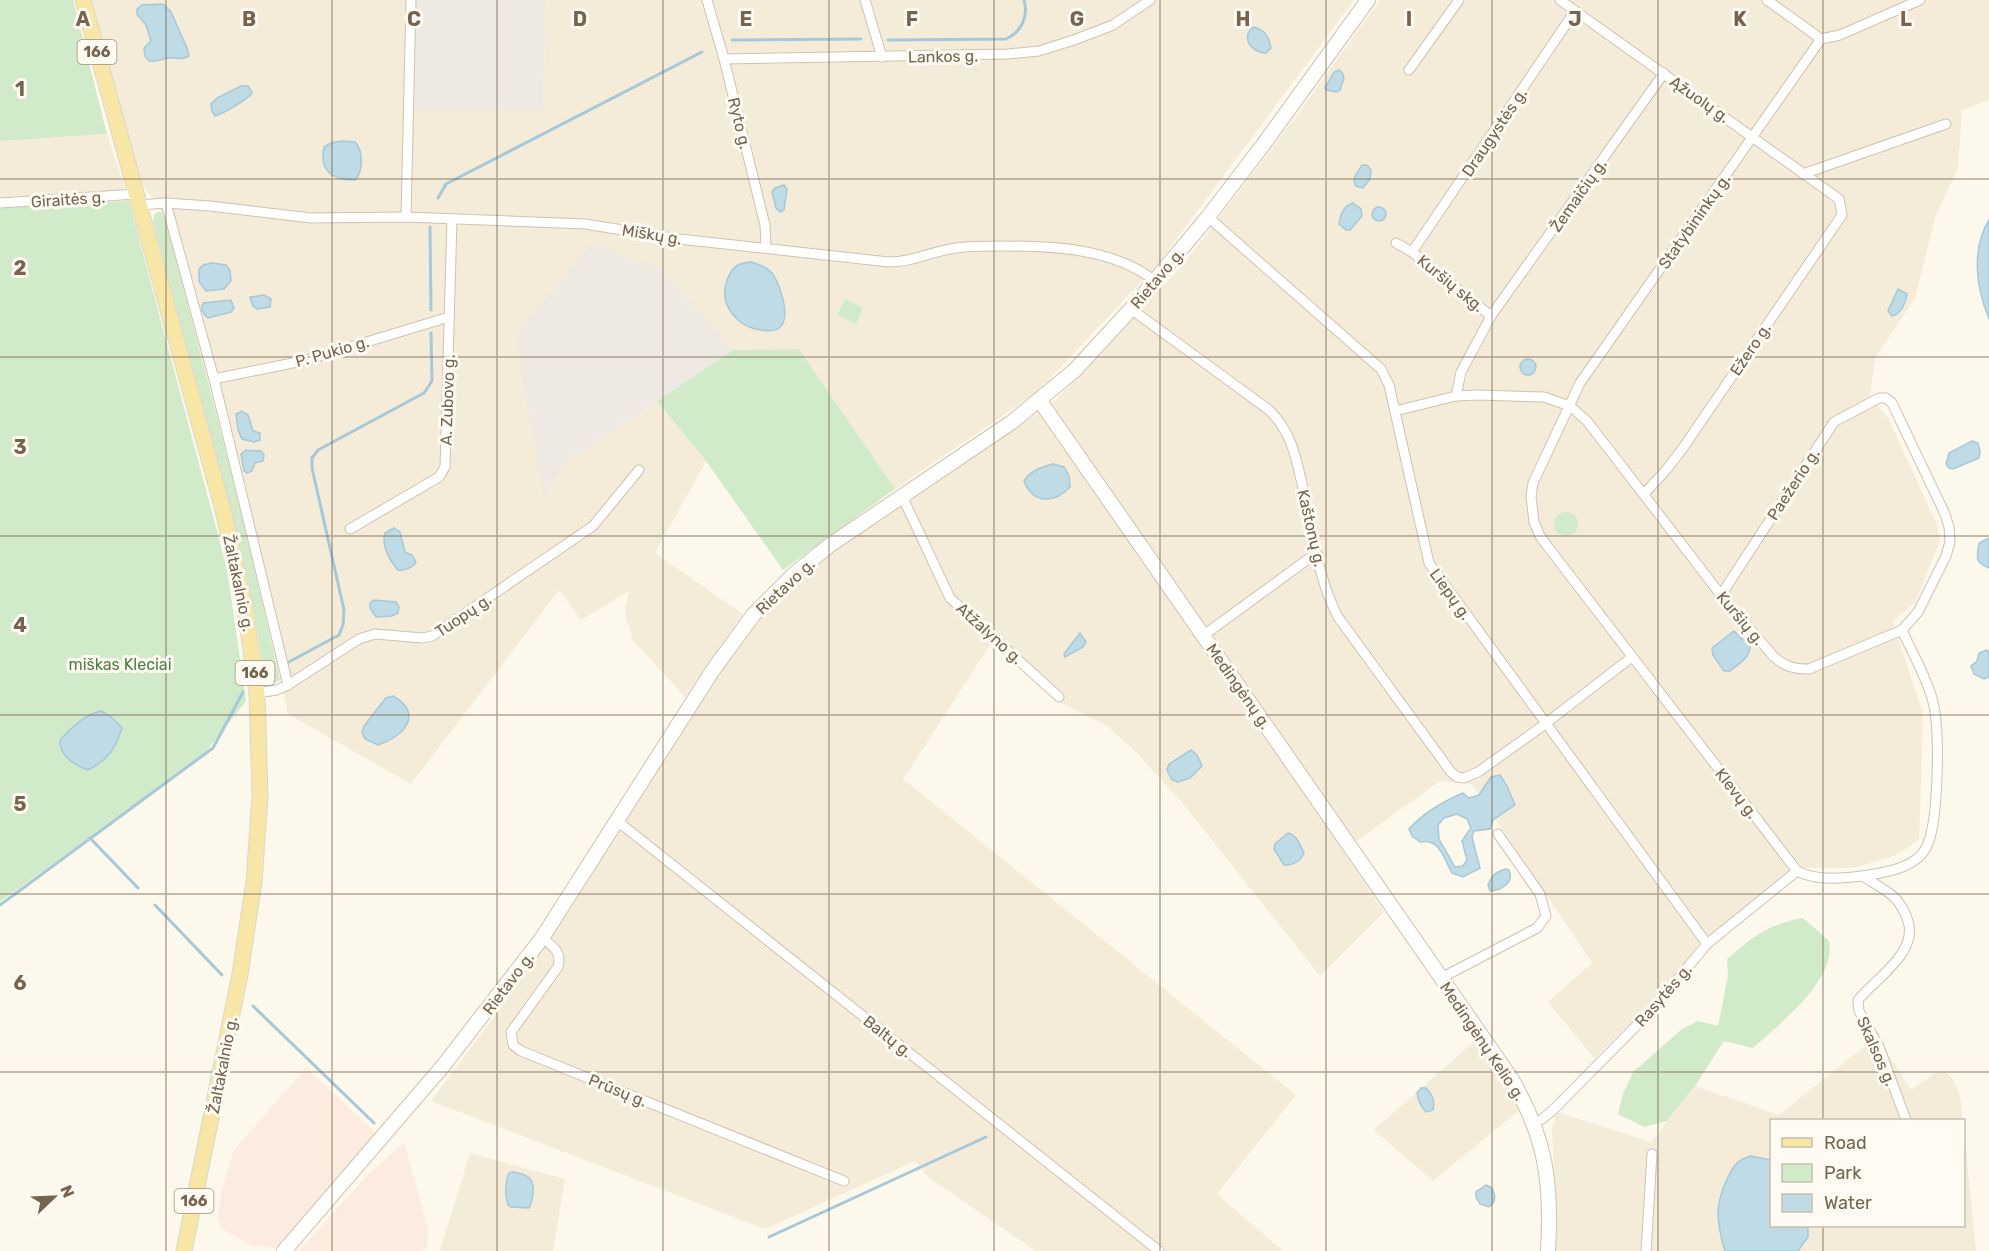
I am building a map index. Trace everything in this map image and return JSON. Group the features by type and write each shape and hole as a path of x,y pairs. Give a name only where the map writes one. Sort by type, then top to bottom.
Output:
{"main road":[{"name":"Žaltakalnio g.","path":"82,0 232,548 249,634 257,693 260,796 254,882 240,974 184,1251"},
{"name":"Rietavo g.","path":"284,1251 443,1066 542,938 713,670 754,614 794,574 830,545 1012,422 1075,370 1131,309 1208,217 1263,146 1368,0"},
{"name":"Medingėnų g.","path":"1040,401 1438,975"},
{"name":"Medingėnų Kelio g.","path":"1438,975 1511,1078 1534,1123 1542,1147 1549,1192 1548,1251"}],"street":[{"path":"406,217 411,0"},
{"name":"Ryto g.","path":"707,0 765,225 766,248"},
{"path":"865,0 882,57"},
{"name":"Lankos g.","path":"724,59 1007,54 1039,51 1113,25 1150,0"},
{"path":"1409,70 1459,0"},
{"name":"Ąžuolų g.","path":"1560,0 1839,199"},
{"path":"1767,0 1821,39 1840,34 1920,0"},
{"name":"Draugystės g.","path":"1412,252 1575,11"},
{"name":"Statybininkų g.","path":"1570,406 1580,383 1821,39"},
{"name":"Žemaičių g.","path":"1491,316 1664,74"},
{"path":"1803,174 1946,124"},
{"name":"Miškų g.","path":"138,199 311,218 406,217 585,224 680,239 899,262 955,248 1041,246 1071,249 1104,257 1138,270 1155,281"},
{"name":"Giraitės g.","path":"0,203 138,199"},
{"name":"Ežero g.","path":"1644,494 1683,448 1842,215 1839,199"},
{"path":"166,203 214,379 288,685"},
{"name":"Liepų g.","path":"1208,217 1382,369 1389,385 1429,563 1707,944"},
{"name":"A. Zubovo g.","path":"350,529 439,477 445,467 452,219"},
{"name":"Kuršių skg.","path":"1395,243 1412,252 1491,316 1461,372 1456,396"},
{"name":"Kaštonų g.","path":"1131,309 1269,410 1285,429 1296,454 1328,594 1338,617 1451,772 1457,777 1464,778 1478,772 1546,723"},
{"name":"P. Pukio g.","path":"214,379 307,360 449,317"},
{"name":"Kuršių g.","path":"1395,411 1456,396 1478,395 1544,397 1570,406 1587,421 1721,595 1774,657 1784,665 1796,669 1809,669 1902,630 1918,612 1946,556 1950,542 1945,514 1892,403 1886,398"},
{"name":"Paežerio g.","path":"1721,595 1834,422 1879,398 1886,398"},
{"name":"Klevų g.","path":"1570,406 1533,483 1531,496 1534,522 1540,536 1797,871"},
{"name":"Tuopų g.","path":"257,693 276,690 288,685 359,639 375,634 423,638 432,636 593,526 639,470"},
{"name":"Atžalyno g.","path":"902,496 950,598 1059,697"},
{"path":"1204,635 1318,555"},
{"path":"1797,871 1806,876 1818,878 1863,876 1896,869 1918,857 1926,848 1932,827 1938,768 1933,703 1902,630"},
{"path":"1546,723 1632,657"},
{"name":"Baltų g.","path":"616,820 1159,1251"},
{"path":"1438,975 1537,928 1546,916 1540,894 1498,834"},
{"name":"Rasytės g.","path":"1534,1123 1552,1111 1652,1010 1707,944 1797,871"},
{"name":"Skalsos g.","path":"1863,876 1894,898 1905,911 1910,926 1909,941 1901,955 1858,1000 1859,1011 1879,1047 1906,1119"},
{"name":"Prūsų g.","path":"542,938 558,951 560,959 558,967 511,1032 513,1045 521,1051 844,1181"},
{"path":"1646,1251 1652,1154"}],"shaded area":[{"path":"90,0 405,0 405,109 543,109 546,0 1354,0 1158,264 1036,393 895,489 799,349 733,350 665,271 545,498 567,461 657,401 706,461 655,553 743,614 685,697 633,640 625,614 629,591 581,620 559,590 411,784 288,714 259,583 209,382 164,216 142,184"},
{"path":"405,0 546,0 543,110 405,109"},
{"path":"1380,0 1989,0 1989,100 1962,110 1958,168 1936,215 1915,298 1875,358 1870,396 1888,418 1937,525 1940,540 1916,601 1893,621 1923,714 1919,840 1896,855 1854,868 1805,868 1786,878 1700,943 1674,980 1594,1058 1548,1002 1592,963 1472,784 1440,781 1343,851 1384,912 1320,976 1185,806 1133,749 1107,726 1057,701 992,642 903,779 1296,1095 1217,1194 1283,1251 1036,1251 929,1178 915,1161 765,1229 431,1101 505,1002 558,924 743,637 781,594 848,539 1052,404 1183,265 1298,114"},
{"path":"107,134 129,201 0,207 0,141"},
{"path":"592,243 665,271 733,350 567,461 544,499 515,336"},
{"path":"1877,1036 1911,1090 1935,1073 1945,1072 1953,1079 1960,1096 1963,1119 1770,1119 1770,1160 1750,1156 1725,1184 1718,1211 1721,1238 1726,1251 1554,1251 1557,1231 1552,1127 1557,1112 1651,1142 1695,1086 1779,1115"},
{"path":"1477,1039 1523,1107 1433,1181 1374,1130"},
{"path":"306,1068 377,1134 276,1248 250,1245 221,1228 217,1220 222,1189 234,1150"},
{"path":"1965,1140 1976,1251 1798,1251 1805,1244 1808,1227 1965,1227"},
{"path":"404,1142 428,1229 427,1247 422,1251 299,1251 365,1178"},
{"path":"470,1153 565,1179 553,1251 440,1251"}],"green space":[{"path":"0,0 73,0 107,134 0,141"},
{"name":"miškas Kleciai","path":"129,201 227,569 246,701 201,758 0,902 0,207"},
{"path":"157,212 161,212 164,216 239,505 280,680 272,684 265,681 246,572 153,222"},
{"path":"845,299 863,308 856,324 837,315"},
{"path":"799,349 895,489 783,570 706,461 657,401 733,350"},
{"path":"1566,512 1575,515 1578,524 1575,533 1566,536 1557,533 1554,524 1557,515"},
{"path":"1803,918 1829,941 1829,956 1824,971 1815,986 1791,1014 1753,1048 1724,1041 1695,1086 1667,1121 1644,1127 1618,1114 1623,1094 1633,1072 1681,1030 1698,1021 1718,1026 1728,976 1727,959 1770,928"}],"water":[{"path":"163,4 171,12 189,56 182,59 149,61 145,56 144,48 151,41 146,25 137,14 137,9 142,5"},
{"path":"1253,27 1261,30 1268,37 1271,48 1266,53 1252,48 1249,44 1249,31"},
{"path":"1339,70 1344,78 1340,90 1337,92 1326,90 1334,72"},
{"path":"241,86 248,86 252,93 235,106 215,116 211,104 217,98"},
{"path":"341,141 355,142 360,151 361,167 355,180 334,176 326,168 324,147"},
{"path":"1362,165 1367,165 1371,170 1370,179 1363,188 1356,186 1354,180"},
{"path":"784,185 787,189 784,210 780,212 776,208 772,192 775,188"},
{"path":"1353,203 1361,209 1362,216 1350,230 1346,230 1339,224 1340,217 1344,209"},
{"path":"1376,207 1382,207 1386,214 1382,221 1376,221 1372,217 1372,211"},
{"path":"1989,220 1989,319 1981,294 1977,269 1980,244"},
{"path":"751,262 762,265 771,272 781,292 785,309 784,317 783,323 775,330 761,330 744,324 727,306 725,289 730,274 738,265"},
{"path":"212,263 226,265 230,270 231,281 224,289 206,291 199,282 199,269 203,265"},
{"path":"1898,289 1907,294 1900,311 1892,316 1888,311"},
{"path":"264,295 271,299 270,307 257,309 253,306 250,297"},
{"path":"231,300 234,308 231,312 208,318 202,311 203,303"},
{"path":"1528,359 1534,361 1536,367 1534,373 1528,375 1522,373 1520,367 1522,361"},
{"path":"242,411 248,415 253,431 260,433 260,440 254,442 242,439 236,414"},
{"path":"1972,441 1978,443 1979,458 1953,469 1949,468 1946,464 1949,453"},
{"path":"246,450 261,451 264,455 263,461 255,463 252,471 247,473 244,471 241,454"},
{"path":"1053,464 1064,467 1069,476 1070,487 1064,493 1051,499 1038,497 1028,489 1024,481 1033,472"},
{"path":"394,528 400,532 405,552 412,555 416,562 406,569 398,570 385,548 385,533"},
{"path":"1989,539 1989,568 1981,564 1977,556 1979,543"},
{"path":"374,600 396,602 399,607 398,613 392,616 376,617 370,608 370,603"},
{"path":"1734,631 1743,640 1749,640 1750,650 1746,658 1738,665 1730,671 1724,671 1713,655 1712,648"},
{"path":"1080,633 1086,642 1083,647 1065,657 1064,654"},
{"path":"1987,650 1989,677 1984,679 1974,674 1971,666 1977,661 1979,653"},
{"path":"393,696 408,710 407,724 402,731 378,745 365,739 362,732 364,726 386,698"},
{"path":"101,711 122,728 110,753 88,770 65,756 60,740 74,726"},
{"path":"1191,750 1197,755 1202,766 1190,778 1178,782 1172,780 1167,770 1169,764"},
{"path":"1500,775 1515,805 1493,820 1490,829 1474,831 1472,837 1480,868 1463,877 1452,873 1437,846 1420,842 1412,836 1409,829 1427,813 1448,800 1463,793 1469,798 1479,795 1491,777","holes":["1457,814 1467,819 1471,828 1462,841 1467,860 1463,866 1455,867 1439,839 1438,825 1444,818"]},
{"path":"1288,833 1296,838 1304,853 1296,862 1284,865 1274,849 1275,844"},
{"path":"1506,869 1509,870 1509,882 1490,891 1488,885 1493,876"},
{"path":"1421,1088 1426,1088 1432,1096 1433,1110 1426,1112 1421,1105 1417,1093"},
{"path":"1750,1156 1770,1160 1770,1227 1808,1227 1808,1237 1798,1251 1725,1251 1718,1212 1724,1186 1740,1160"},
{"path":"509,1173 526,1176 533,1184 529,1208 508,1205 506,1185"},
{"path":"1486,1185 1492,1188 1494,1196 1489,1207 1480,1204 1476,1197 1476,1192"}],"waterway":[{"path":"888,40 1006,39 1020,28 1025,12 1024,0"},
{"path":"732,40 861,39"},
{"path":"438,198 446,184 702,52"},
{"path":"430,227 431,310"},
{"path":"285,664 339,635 343,625 344,610 312,468 312,458 318,450 424,393 432,381 431,333"},
{"path":"0,905 213,748 243,692"},
{"path":"90,838 138,888"},
{"path":"155,905 222,975"},
{"path":"253,1006 374,1123"},
{"path":"769,1237 986,1137"}]}
